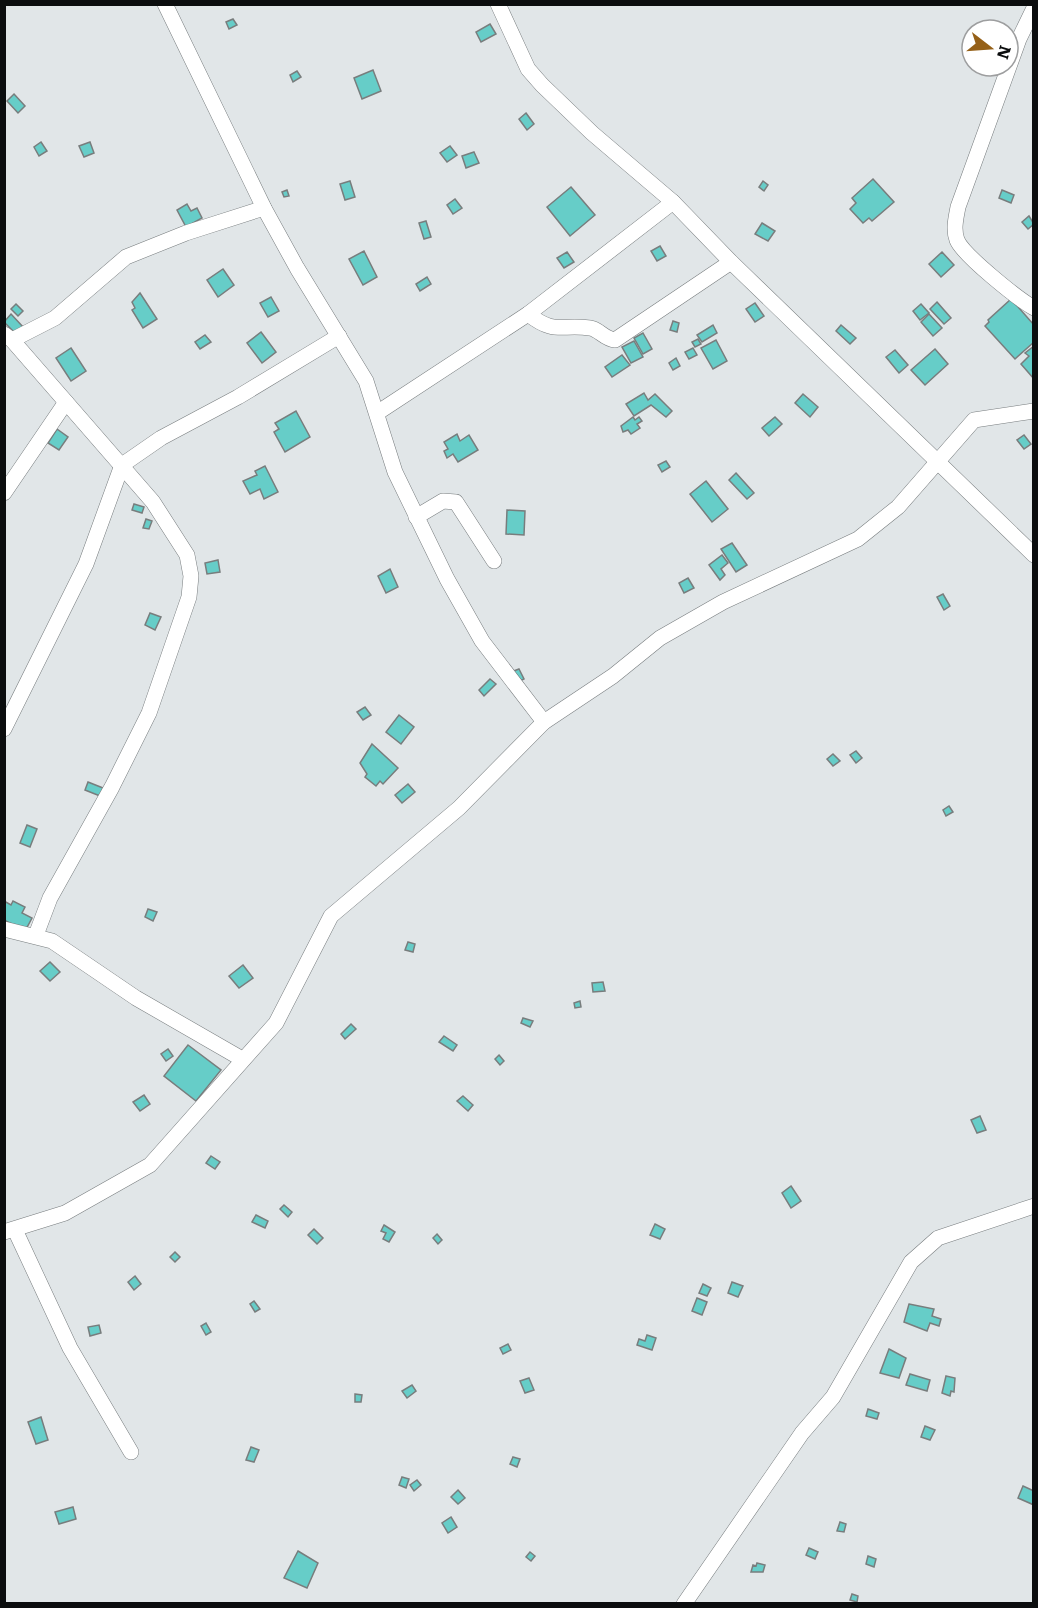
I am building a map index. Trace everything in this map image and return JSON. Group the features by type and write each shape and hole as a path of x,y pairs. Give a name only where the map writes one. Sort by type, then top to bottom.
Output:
{"street":[{"path":"165,4 264,208 297,268 366,381 395,472 416,518 482,641 544,722"},
{"path":"498,4 528,69 592,133 673,202 731,262 1030,549"},
{"path":"1034,8 1019,39 958,207 954,226 957,240 965,253 1034,308"},
{"path":"376,413 528,314 673,202"},
{"path":"36,935 55,889 112,787 149,713 189,597 191,576 188,555 153,502 8,337 55,318 126,257 177,236 264,208"},
{"path":"528,314 546,327 591,328 603,337 615,340 731,262"},
{"path":"4,729 86,564 122,465 161,438 238,398 339,336"},
{"path":"4,493 66,402"},
{"path":"131,1452 70,1348 10,1231 65,1213 150,1165 276,1023 331,916 459,808 544,722 613,676 660,639 723,602 858,538 898,507 940,462 974,420 1034,411"},
{"path":"416,518 443,501 456,502 494,561"},
{"path":"4,929 13,933 36,935 52,941 136,998 242,1059"},
{"path":"684,1604 802,1433 833,1397 911,1262 938,1238 1034,1206"}],"building":[{"path":"233,19 237,25 229,29 226,22"},
{"path":"490,24 496,34 481,42 476,32"},
{"path":"373,70 381,91 362,99 354,78"},
{"path":"297,71 301,77 293,82 290,75"},
{"path":"14,94 25,106 18,113 7,101"},
{"path":"526,113 534,124 527,130 519,119"},
{"path":"41,142 47,151 39,156 34,147"},
{"path":"90,142 94,153 84,157 79,146"},
{"path":"450,146 457,155 447,162 440,153"},
{"path":"474,152 479,163 466,168 462,156"},
{"path":"873,179 894,202 872,221 869,218 863,223 850,209 856,203 852,198"},
{"path":"350,181 355,197 345,200 340,184"},
{"path":"763,181 768,185 764,191 759,187"},
{"path":"571,187 595,215 570,236 547,207"},
{"path":"287,190 289,196 284,197 282,192"},
{"path":"1002,190 1014,195 1011,203 999,198"},
{"path":"455,199 462,208 453,214 447,205"},
{"path":"187,204 191,211 197,208 202,218 186,227 177,210"},
{"path":"1029,216 1034,224 1028,229 1022,222"},
{"path":"426,221 431,237 424,239 419,223"},
{"path":"762,223 775,231 768,241 755,234"},
{"path":"660,246 666,256 657,261 651,251"},
{"path":"364,251 377,277 363,285 349,259"},
{"path":"567,252 574,262 564,268 557,258"},
{"path":"942,252 954,265 941,277 929,264"},
{"path":"223,269 234,285 218,297 207,280"},
{"path":"427,277 431,284 420,291 416,284"},
{"path":"140,293 157,319 143,328 132,310 135,308 132,302"},
{"path":"271,297 279,311 268,317 260,303"},
{"path":"1011,299 1034,325 1034,342 1015,359 985,326 988,320"},
{"path":"937,302 951,318 944,324 930,309"},
{"path":"755,303 764,316 755,322 746,309"},
{"path":"16,304 23,311 18,316 11,309"},
{"path":"921,304 929,313 920,320 913,311"},
{"path":"11,314 24,328 17,335 4,322"},
{"path":"929,314 942,328 933,336 921,322"},
{"path":"673,321 679,323 677,332 670,330"},
{"path":"713,325 717,333 702,342 697,335"},
{"path":"841,325 856,338 850,344 836,331"},
{"path":"261,332 276,352 262,363 247,343"},
{"path":"643,333 652,349 643,354 634,338"},
{"path":"205,335 211,342 200,349 195,342"},
{"path":"698,339 701,344 695,347 692,342"},
{"path":"716,340 727,361 713,369 701,348"},
{"path":"634,341 643,357 631,363 622,347"},
{"path":"1034,346 1034,379 1021,364 1029,356 1025,353"},
{"path":"71,348 86,371 71,381 56,358"},
{"path":"693,348 697,355 689,359 685,352"},
{"path":"935,349 948,364 925,385 911,370"},
{"path":"895,350 908,365 899,373 886,357"},
{"path":"622,355 630,365 612,377 605,367"},
{"path":"676,358 680,366 673,370 669,363"},
{"path":"644,393 648,400 655,394 672,411 666,417 651,405 634,416 626,404"},
{"path":"803,394 818,407 810,417 795,403"},
{"path":"296,411 310,437 285,452 274,432 279,429 275,423"},
{"path":"633,417 635,420 639,417 642,421 637,424 640,428 631,434 628,430 623,432 621,426"},
{"path":"775,417 782,424 769,436 762,428"},
{"path":"57,429 68,437 59,450 48,443"},
{"path":"457,434 460,441 469,435 478,450 458,462 453,454 447,458 444,451 448,449 444,442"},
{"path":"1024,435 1031,444 1024,449 1017,440"},
{"path":"666,461 670,467 662,472 658,465"},
{"path":"265,466 278,492 264,499 260,489 250,494 243,481 257,475 255,471"},
{"path":"736,473 754,493 747,499 729,480"},
{"path":"706,481 728,509 712,522 690,494"},
{"path":"134,504 144,507 142,513 132,510"},
{"path":"507,510 525,511 524,535 506,534"},
{"path":"146,519 152,521 149,529 143,528"},
{"path":"732,543 747,565 736,572 721,549"},
{"path":"722,555 728,563 721,569 725,575 720,580 709,565"},
{"path":"218,560 220,572 207,574 205,563"},
{"path":"390,569 398,587 386,593 378,576"},
{"path":"688,578 694,588 684,593 679,583"},
{"path":"943,594 950,606 944,610 937,597"},
{"path":"150,613 161,617 155,630 145,625"},
{"path":"519,669 524,679 516,683 511,672"},
{"path":"490,679 496,684 484,696 479,690"},
{"path":"365,707 371,715 363,720 357,712"},
{"path":"399,715 414,727 401,744 386,732"},
{"path":"372,744 398,768 383,784 380,781 376,786 365,777 367,774 360,763"},
{"path":"856,751 862,758 856,763 850,755"},
{"path":"833,754 840,761 833,766 827,759"},
{"path":"88,782 103,788 100,796 85,790"},
{"path":"408,784 415,792 402,803 395,795"},
{"path":"949,806 953,812 946,816 943,810"},
{"path":"27,825 37,829 30,847 20,843"},
{"path":"4,901 11,905 13,901 25,907 22,913 32,918 25,931 4,920"},
{"path":"148,909 157,912 153,921 145,917"},
{"path":"408,942 415,944 413,952 405,950"},
{"path":"50,962 60,972 50,981 40,971"},
{"path":"243,965 253,978 239,988 229,976"},
{"path":"603,982 605,991 593,992 592,983"},
{"path":"580,1001 581,1007 575,1008 574,1003"},
{"path":"523,1018 533,1021 530,1027 521,1023"},
{"path":"351,1024 356,1029 345,1039 341,1034"},
{"path":"444,1036 457,1045 453,1051 439,1042"},
{"path":"188,1045 221,1070 196,1101 164,1076"},
{"path":"168,1049 173,1056 166,1061 161,1054"},
{"path":"499,1055 504,1061 500,1065 495,1059"},
{"path":"144,1095 150,1104 140,1111 133,1102"},
{"path":"463,1096 473,1105 468,1111 457,1101"},
{"path":"980,1116 986,1130 977,1133 971,1120"},
{"path":"211,1156 220,1162 215,1169 206,1163"},
{"path":"791,1186 801,1201 791,1208 782,1193"},
{"path":"284,1205 292,1212 288,1217 280,1209"},
{"path":"256,1215 268,1221 265,1228 252,1222"},
{"path":"655,1224 665,1229 660,1239 650,1235"},
{"path":"384,1225 395,1232 389,1242 383,1239 386,1233 381,1231"},
{"path":"314,1229 323,1238 317,1244 308,1235"},
{"path":"437,1234 442,1240 438,1244 433,1238"},
{"path":"175,1252 180,1257 175,1262 170,1257"},
{"path":"135,1276 141,1284 134,1290 128,1282"},
{"path":"732,1282 743,1286 738,1297 728,1293"},
{"path":"703,1284 711,1288 707,1296 699,1293"},
{"path":"697,1298 707,1302 702,1315 692,1311"},
{"path":"254,1301 260,1309 255,1312 250,1304"},
{"path":"909,1304 934,1309 932,1316 941,1319 939,1326 930,1323 927,1331 904,1322"},
{"path":"206,1323 211,1332 206,1335 201,1326"},
{"path":"99,1325 101,1333 90,1336 88,1327"},
{"path":"647,1335 656,1338 652,1350 637,1345 639,1339 645,1341"},
{"path":"508,1344 511,1350 503,1354 500,1348"},
{"path":"889,1349 906,1358 899,1378 880,1373"},
{"path":"910,1374 930,1380 927,1391 906,1385"},
{"path":"946,1376 955,1378 954,1392 951,1391 950,1396 942,1393"},
{"path":"529,1378 534,1390 525,1393 520,1381"},
{"path":"412,1385 416,1391 407,1398 402,1391"},
{"path":"355,1394 362,1395 361,1402 355,1402"},
{"path":"868,1409 879,1413 877,1419 866,1416"},
{"path":"41,1417 48,1440 36,1444 28,1422"},
{"path":"925,1426 935,1430 930,1440 921,1437"},
{"path":"251,1447 259,1450 254,1462 246,1460"},
{"path":"513,1457 520,1459 517,1467 510,1464"},
{"path":"402,1477 409,1479 406,1488 399,1485"},
{"path":"417,1480 421,1485 414,1491 410,1485"},
{"path":"1023,1486 1034,1491 1034,1505 1018,1498"},
{"path":"458,1490 465,1498 458,1504 451,1497"},
{"path":"73,1507 76,1519 59,1524 55,1512"},
{"path":"451,1517 457,1527 448,1533 442,1523"},
{"path":"840,1522 846,1524 844,1532 837,1531"},
{"path":"809,1548 818,1552 815,1559 806,1555"},
{"path":"298,1551 318,1563 307,1588 284,1578"},
{"path":"530,1552 535,1556 531,1561 526,1557"},
{"path":"868,1556 876,1559 874,1567 866,1564"},
{"path":"757,1563 765,1565 763,1572 751,1572 753,1565 756,1566"},
{"path":"852,1594 858,1596 857,1602 850,1600"}]}
